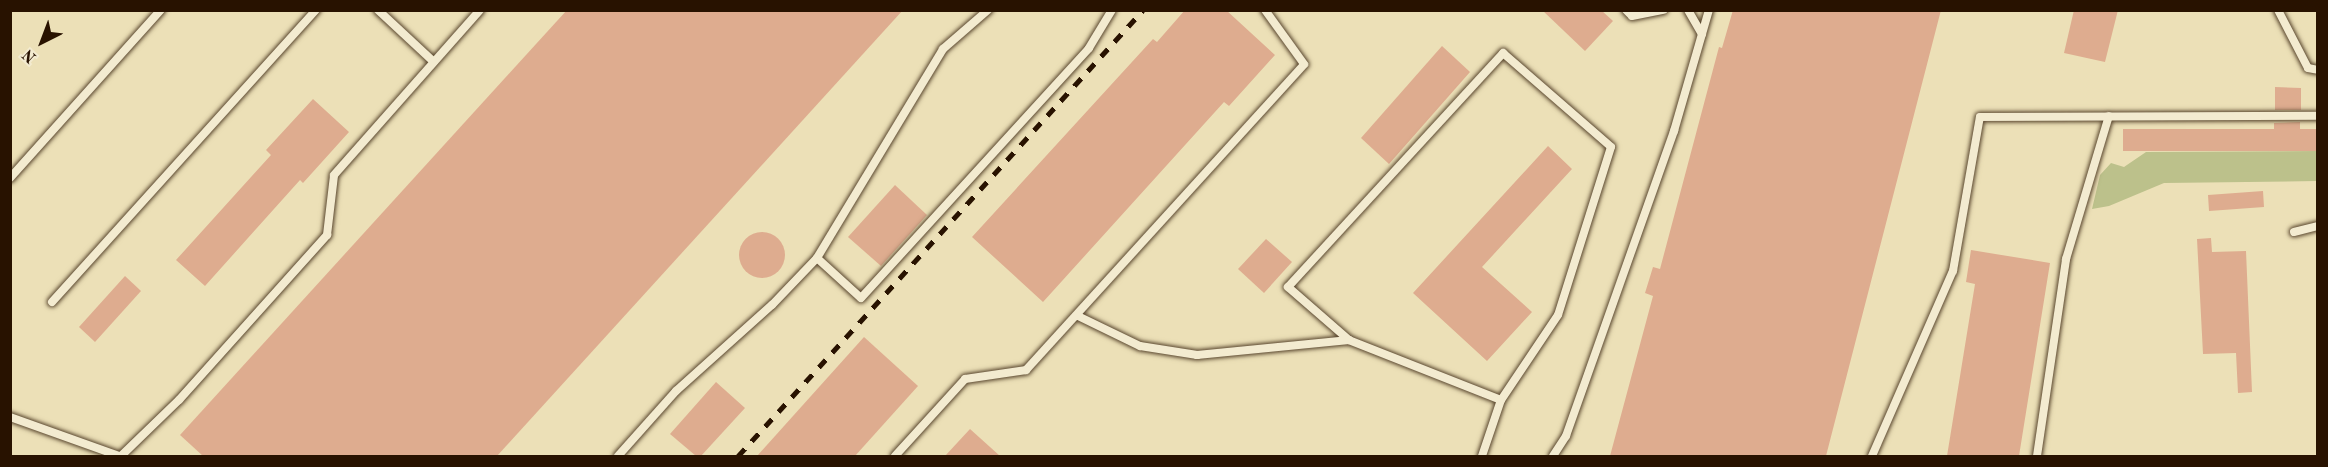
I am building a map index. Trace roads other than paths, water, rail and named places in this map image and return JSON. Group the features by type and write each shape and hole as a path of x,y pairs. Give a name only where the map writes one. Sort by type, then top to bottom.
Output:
{"lane":[{"path":"10,178 161,10"},
{"path":"52,302 316,10"},
{"path":"378,10 435,62"},
{"path":"10,417 120,456 179,400 327,235 334,175 480,10"},
{"path":"618,456 676,391 772,305 817,258 943,49 988,10"},
{"path":"817,258 861,298 1089,48 1112,10"},
{"path":"895,456 965,379 1026,370 1078,316 1304,64 1265,10"},
{"path":"1626,10 1632,16 1663,10"},
{"path":"1688,10 1702,34"},
{"path":"1553,456 1566,436 1674,131 1709,10"},
{"path":"2278,10 2308,68 2318,70"},
{"path":"1482,456 1501,399 1558,315 1611,147 1503,53 1288,287 1348,340 1501,399"},
{"path":"2037,456 2066,259 2109,116"},
{"path":"1872,456 1953,271 1980,117 2318,116"},
{"path":"2294,232 2318,226"},
{"path":"1078,316 1140,346 1197,355 1348,340"}],"railway":[{"path":"738,456 1143,10"}]}
